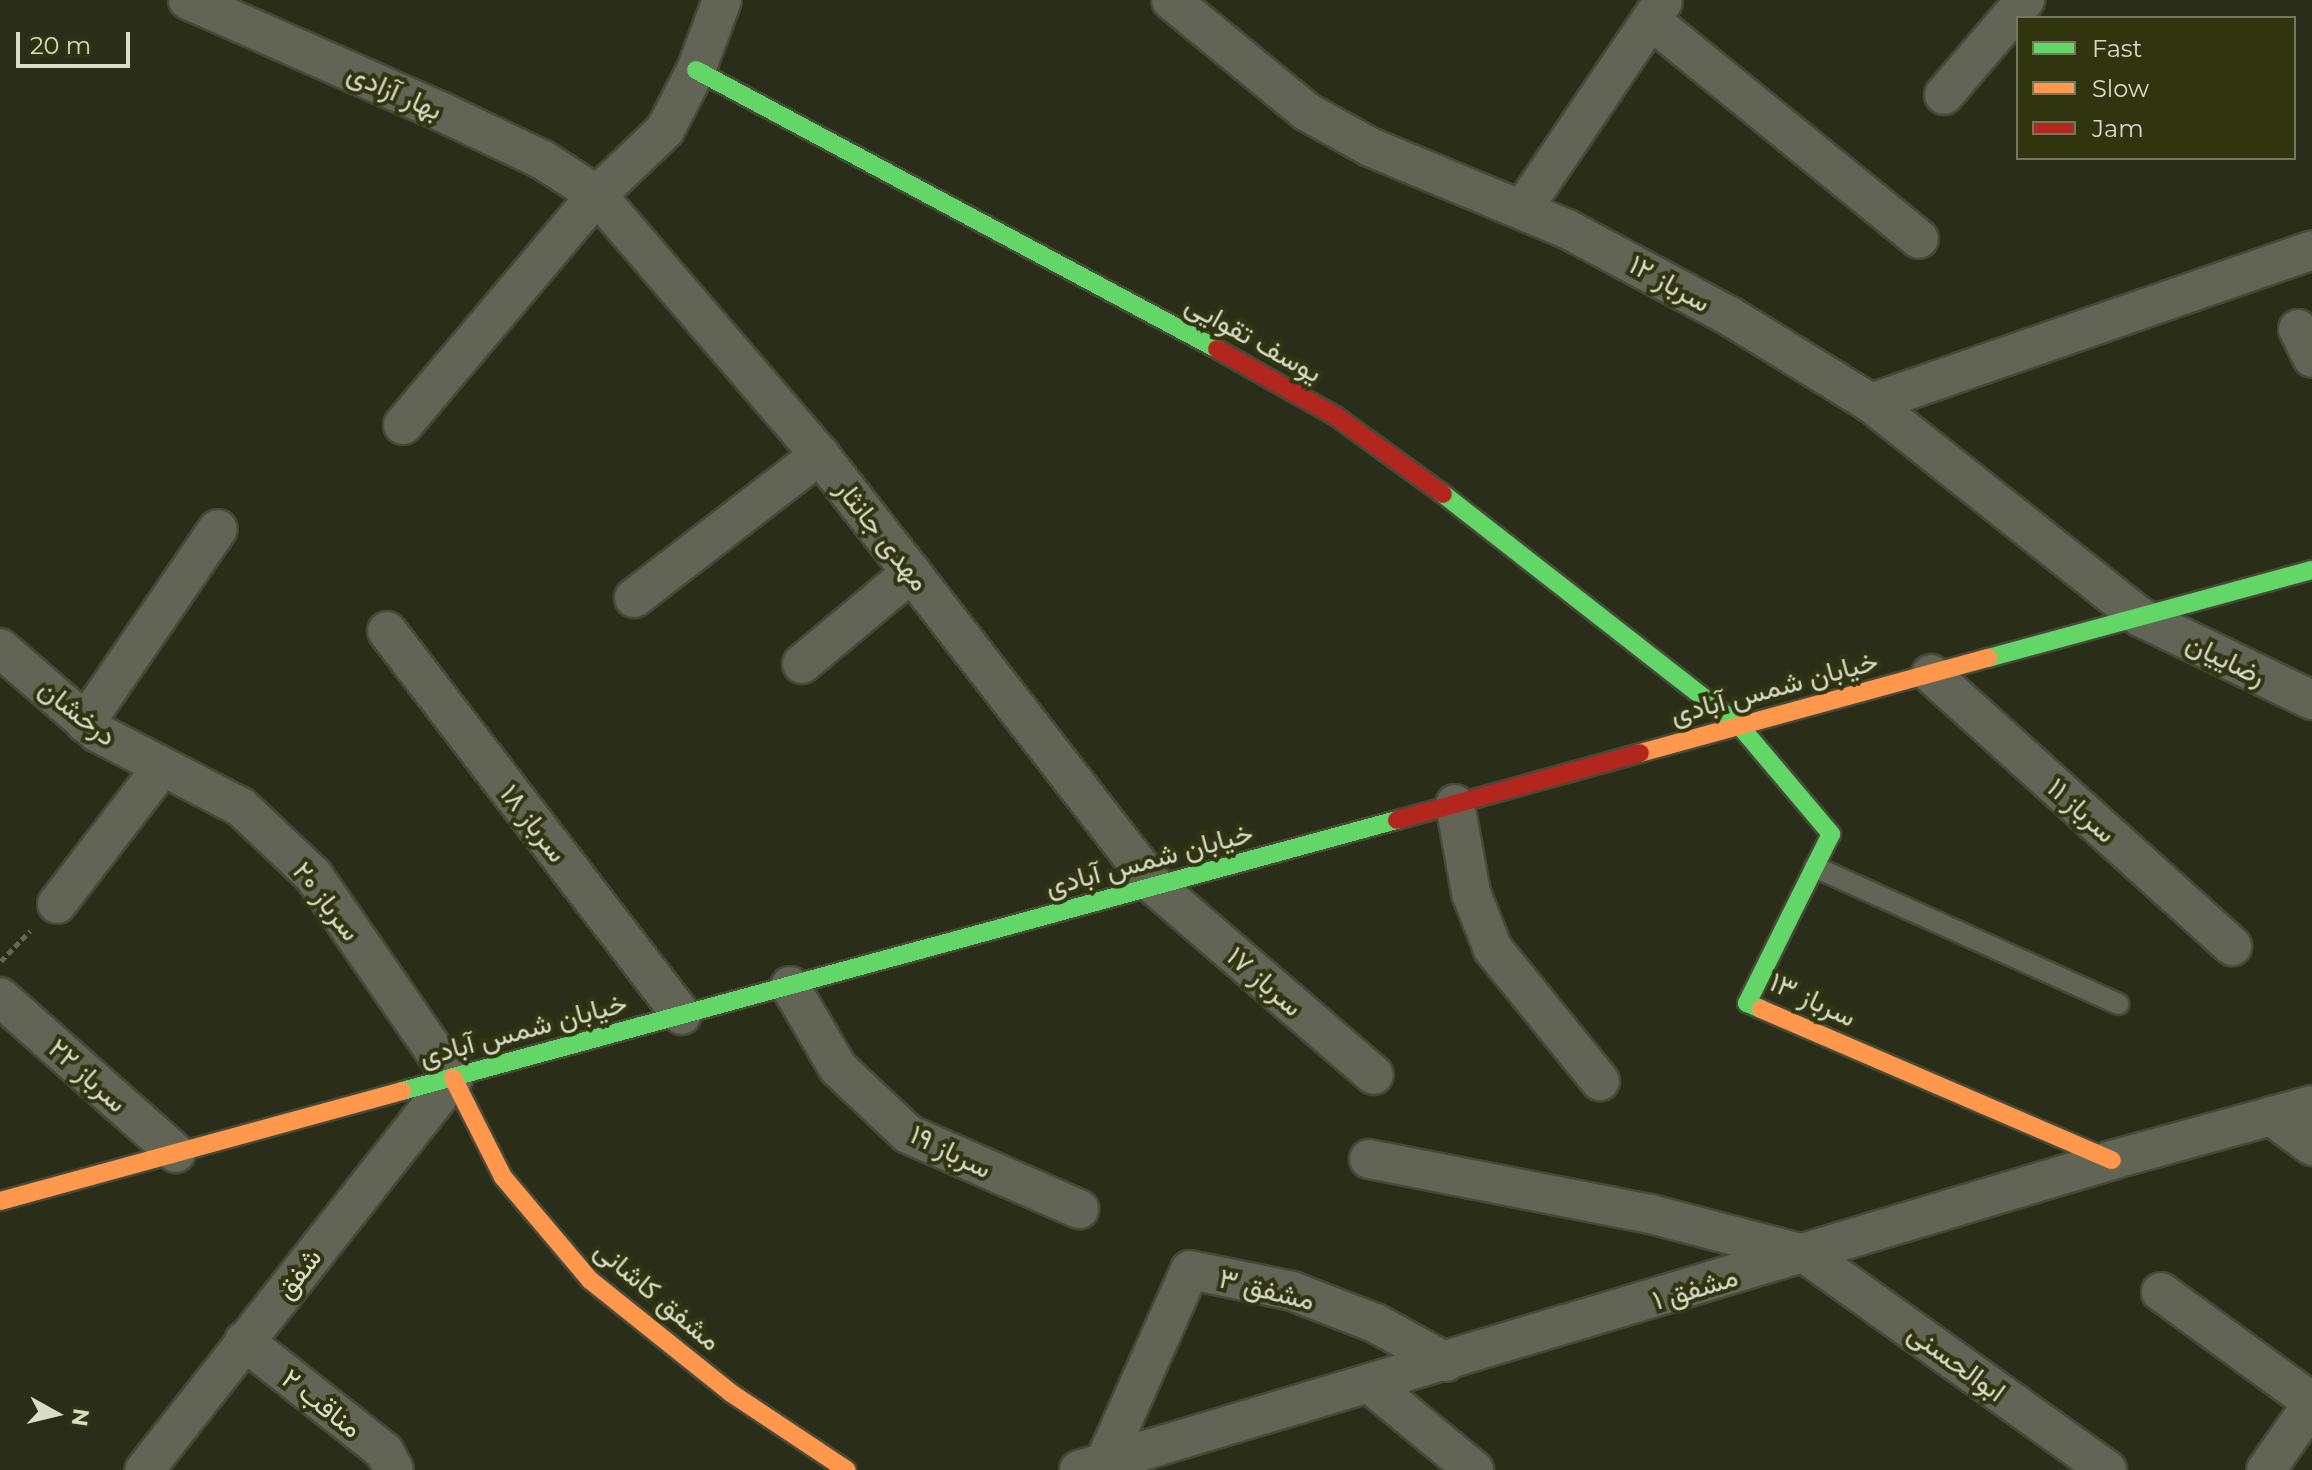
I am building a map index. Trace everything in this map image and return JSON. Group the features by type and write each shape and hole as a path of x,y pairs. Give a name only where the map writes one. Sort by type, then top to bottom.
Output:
{"street":[{"name":"بهار آزادی","path":"188,0 543,160 597,195"},
{"path":"403,425 597,195 665,130 696,70 722,0"},
{"path":"1944,95 2025,0"},
{"name":"سرباز ۱۲","path":"1173,1 1307,112 1370,147 1522,210 1648,270 1871,403 2140,617"},
{"path":"1522,210 1657,11 1919,239"},
{"name":"یوسف تقوایی","path":"696,70 1337,417 1414,470 1739,725"},
{"name":"مهدی جانثار","path":"597,195 820,455 1155,886"},
{"path":"1871,403 2312,250"},
{"path":"634,598 820,455"},
{"path":"85,723 218,529"},
{"name":"خیابان شمس آبادی","path":"0,1201 2312,570"},
{"path":"802,664 912,572"},
{"name":"رضاییان","path":"2140,617 2312,700"},
{"name":"سرباز ۱۸","path":"387,631 682,1015"},
{"name":"درخشان","path":"0,648 85,723 162,767"},
{"name":"سرباز ۱۱","path":"1931,674 2232,946"},
{"name":"سرباز ۱۳","path":"1739,725 1831,834 1747,1003 2112,1160"},
{"path":"57,904 162,767"},
{"name":"سرباز ۲۰","path":"162,767 241,807 313,875 453,1078"},
{"path":"1455,804 1471,893 1493,949 1600,1081"},
{"name":"سرباز ۱۷","path":"1155,886 1374,1075"},
{"name":"سرباز ۱۹","path":"790,986 838,1068 908,1134 1079,1209"},
{"name":"سرباز ۲۲","path":"0,997 176,1153"},
{"name":"شفق","path":"144,1470 453,1078"},
{"name":"مشفق کاشانی","path":"453,1078 503,1177 590,1280 731,1393 847,1470"},
{"name":"مشفق ۱","path":"1092,1466 1807,1255 2112,1160 2312,1105"},
{"path":"2271,1116 2312,1146"},
{"path":"1369,1159 1650,1214 1807,1255"},
{"name":"ابوالحسنی","path":"1807,1255 2107,1470"},
{"name":"مشفق ۳","path":"1092,1466 1190,1270 1292,1291 1375,1323 1446,1362"},
{"path":"2161,1292 2312,1403 2266,1470"},
{"name":"مناقب ۲","path":"244,1341 384,1451 394,1470"},
{"path":"1370,1384 1474,1470"}],"lane":[{"path":"1815,867 2119,1004"}],"traffic: fast":[{"path":"696,70 1217,349"},
{"path":"1443,494 1739,725 1831,834 1747,1003 1761,1009"},
{"path":"1988,658 2312,570"},
{"path":"402,1091 1397,820"}],"traffic: slow":[{"path":"1640,753 1988,658"},
{"path":"1761,1009 2112,1160"},
{"path":"453,1078 503,1177 590,1280 731,1393 847,1470"},
{"path":"0,1201 402,1091"}],"traffic: jam":[{"path":"1217,349 1337,417 1443,494"},
{"path":"1397,820 1640,753"}]}
